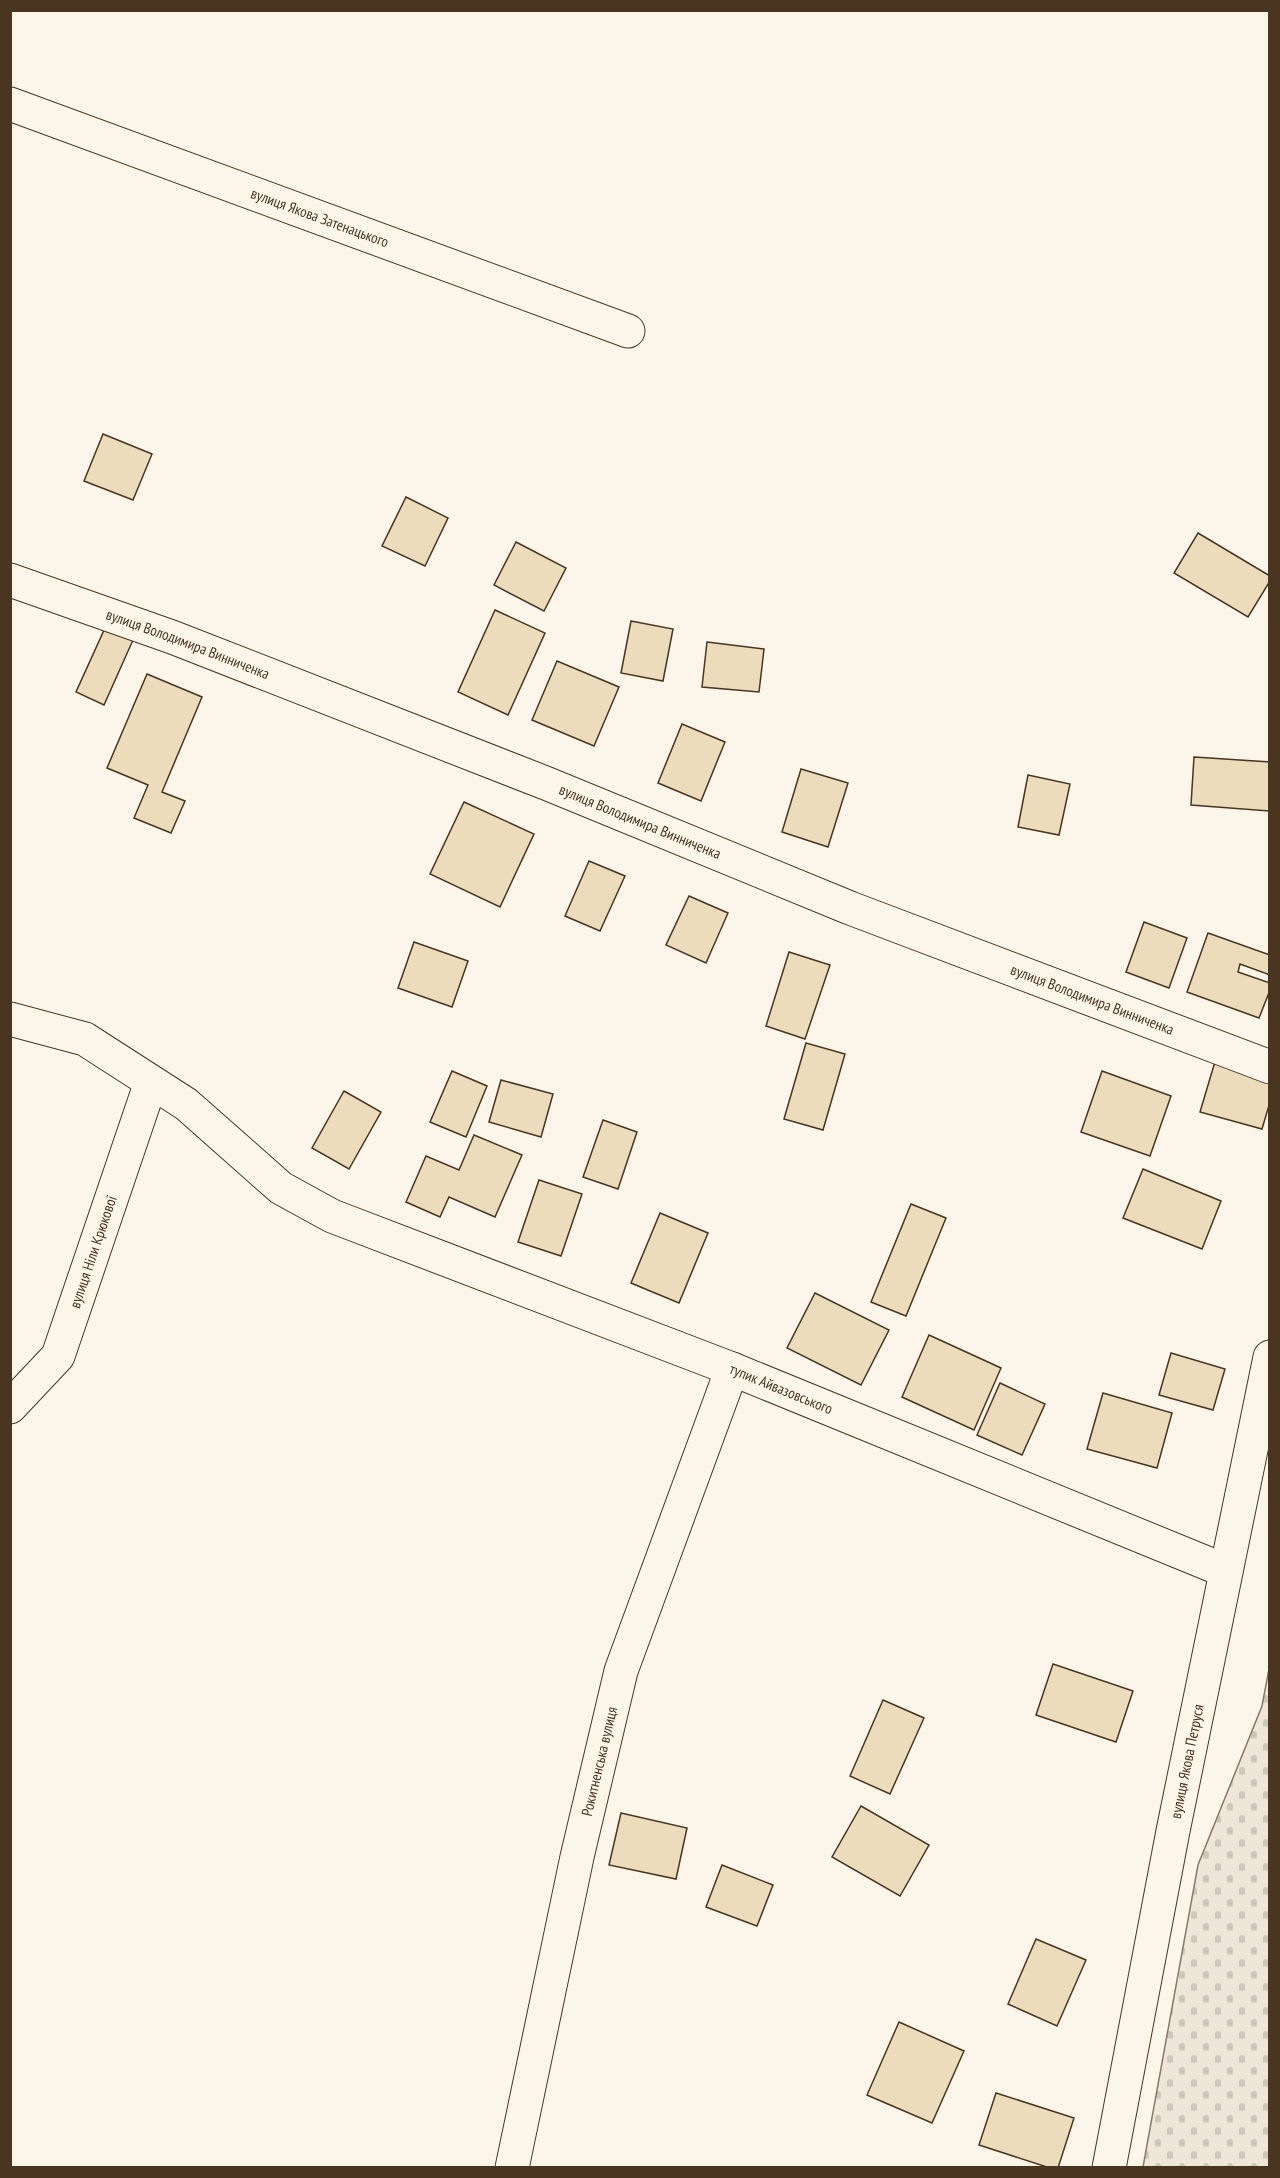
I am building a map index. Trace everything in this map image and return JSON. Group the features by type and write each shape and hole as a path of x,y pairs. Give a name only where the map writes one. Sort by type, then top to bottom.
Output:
{"street":[{"name":"вулиця Якова Затенацького","path":"10,104 628,331"},
{"name":"вулиця Володимира Винниченка","path":"10,580 172,637 548,784 850,908 1269,1067"},
{"name":"тупик Айвазовського","path":"10,1019 85,1040 186,1104 281,1188 332,1216 732,1369 1226,1571"},
{"name":"вулиця Ніли Крюкової","path":"10,1407 58,1356 151,1082"},
{"name":"вулиця Якова Петруся","path":"1109,2168 1173,1831 1269,1357"},
{"name":"Рокитненська вулиця","path":"512,2168 577,1857 621,1671 732,1369"}],"green space":[{"path":"1269,1669 1269,2167 1143,2167 1198,1865 1262,1706"}],"building":[{"path":"103,434 152,454 133,500 84,481"},
{"path":"406,497 448,518 425,566 382,546"},
{"path":"1198,533 1270,576 1270,581 1248,617 1174,573"},
{"path":"516,542 566,568 544,611 494,585"},
{"path":"495,610 545,633 508,715 458,692"},
{"path":"631,621 673,629 663,681 621,673"},
{"path":"105,628 133,640 104,705 76,692"},
{"path":"707,642 764,649 759,692 702,687"},
{"path":"557,661 619,687 594,746 532,720"},
{"path":"147,674 202,697 162,792 185,801 171,833 134,818 148,785 107,768"},
{"path":"682,724 725,742 701,801 658,783"},
{"path":"1194,757 1270,762 1269,811 1191,805"},
{"path":"801,769 848,783 828,847 782,832"},
{"path":"1028,775 1070,784 1059,835 1018,827"},
{"path":"464,802 534,834 500,907 430,874"},
{"path":"589,861 625,876 600,931 565,916"},
{"path":"689,896 728,913 706,963 666,945"},
{"path":"1144,922 1187,938 1169,988 1126,972"},
{"path":"1208,933 1270,955 1270,975 1240,964 1238,972 1270,983 1270,990 1259,1018 1187,992"},
{"path":"414,942 468,961 452,1007 398,988"},
{"path":"789,952 830,965 805,1039 766,1026"},
{"path":"806,1043 845,1054 823,1130 784,1119"},
{"path":"1217,1055 1270,1071 1270,1102 1262,1129 1200,1112"},
{"path":"452,1071 487,1086 466,1137 430,1122"},
{"path":"1102,1071 1171,1096 1150,1156 1081,1132"},
{"path":"501,1080 553,1094 541,1137 489,1122"},
{"path":"344,1091 381,1112 349,1169 312,1148"},
{"path":"603,1120 637,1132 618,1189 583,1177"},
{"path":"474,1135 522,1155 495,1217 449,1197 440,1217 406,1202 426,1156 459,1170"},
{"path":"1143,1169 1221,1201 1202,1249 1123,1218"},
{"path":"539,1180 582,1194 561,1256 518,1242"},
{"path":"911,1204 946,1218 906,1316 871,1302"},
{"path":"660,1213 708,1233 679,1303 631,1283"},
{"path":"815,1293 889,1330 861,1385 787,1348"},
{"path":"929,1335 1001,1368 974,1430 902,1397"},
{"path":"1171,1353 1225,1369 1213,1410 1159,1395"},
{"path":"1000,1383 1045,1404 1022,1455 977,1435"},
{"path":"1103,1393 1172,1413 1157,1468 1087,1449"},
{"path":"1053,1664 1133,1691 1116,1742 1036,1715"},
{"path":"883,1700 924,1718 890,1794 850,1776"},
{"path":"861,1806 929,1845 900,1896 832,1857"},
{"path":"621,1813 687,1828 676,1879 609,1865"},
{"path":"722,1865 773,1885 757,1926 706,1907"},
{"path":"1036,1939 1086,1960 1057,2026 1008,2004"},
{"path":"899,2022 964,2051 932,2123 867,2095"},
{"path":"996,2093 1074,2118 1058,2168 1050,2168 979,2145"}]}
